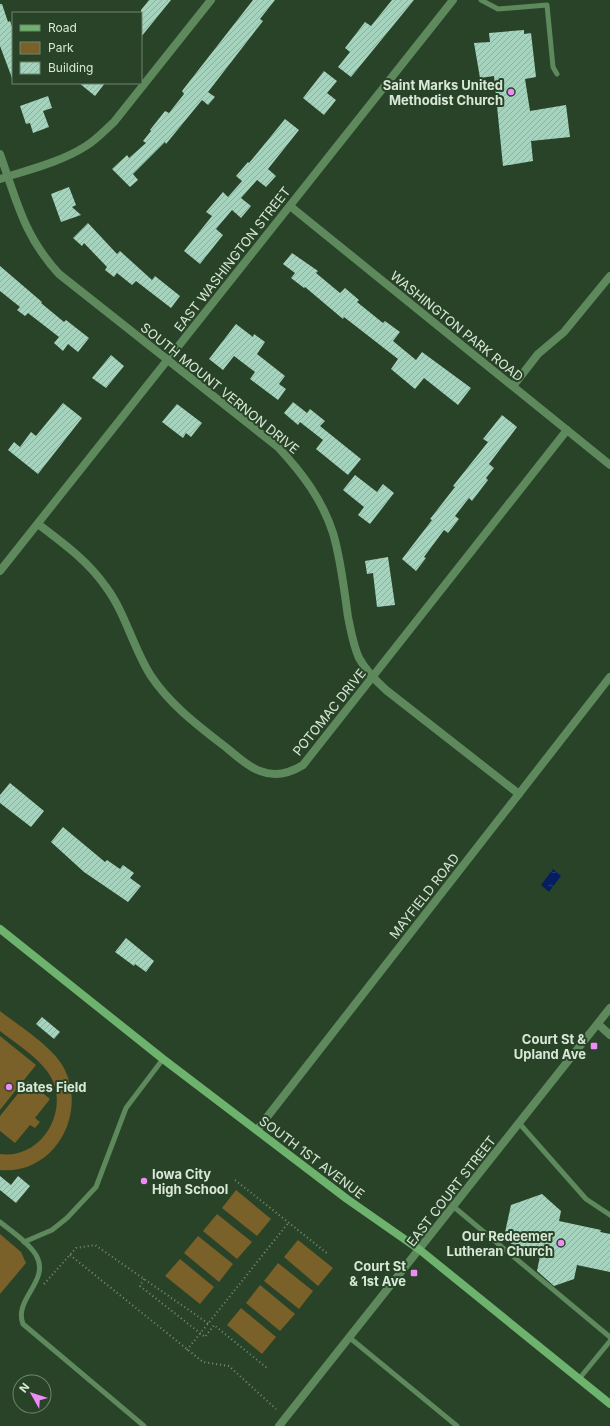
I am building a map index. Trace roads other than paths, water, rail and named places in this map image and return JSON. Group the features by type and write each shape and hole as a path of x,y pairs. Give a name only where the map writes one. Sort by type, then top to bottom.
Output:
{"main road":[{"name":"SOUTH 1ST AVENUE","path":"0,929 163,1059 347,1199 420,1250 610,1404"}],"street":[{"path":"4,178 67,156 86,146 100,136 114,122 211,0"},
{"name":"EAST WASHINGTON STREET","path":"0,571 453,0"},
{"name":"SOUTH MOUNT VERNON DRIVE","path":"0,154 4,178 23,222 45,259 60,274 278,447 296,466 311,487 323,509 333,534 352,640 359,657 372,677 519,794"},
{"name":"WASHINGTON PARK ROAD","path":"290,206 610,465"},
{"path":"513,386 538,354 574,322 610,276"},
{"name":"POTOMAC DRIVE","path":"38,524 74,552 89,566 107,588 121,611 139,654 151,676 166,696 189,718 252,768 260,772 272,774 284,773 303,765 567,430"},
{"name":"MAYFIELD ROAD","path":"257,1130 610,678"},
{"name":"EAST COURT STREET","path":"282,1425 610,1008"},
{"path":"598,1024 610,1035"}],"lane":[{"path":"481,0 498,9 547,5 553,67 557,74"},
{"path":"24,1242 52,1230 67,1218 96,1187 126,1108 163,1059"},
{"path":"520,1123 586,1199 610,1216"},
{"path":"454,1207 610,1337"},
{"path":"0,1222 24,1242 37,1256 39,1272 34,1285 21,1307 20,1317 23,1324 144,1426"},
{"path":"350,1338 457,1426"},
{"path":"579,1379 610,1341"}],"water":[{"path":"553,869 561,876 549,892 541,885"}],"place":[{"name":"Saint Marks United Methodist Church","path":"511,92"},
{"name":"Court St & Upland Ave","path":"594,1046"},
{"name":"Bates Field","path":"9,1087"},
{"name":"Iowa City High School","path":"144,1181"},
{"name":"Our Redeemer Lutheran Church","path":"561,1243"},
{"name":"Court St & 1st Ave","path":"414,1273"}]}
